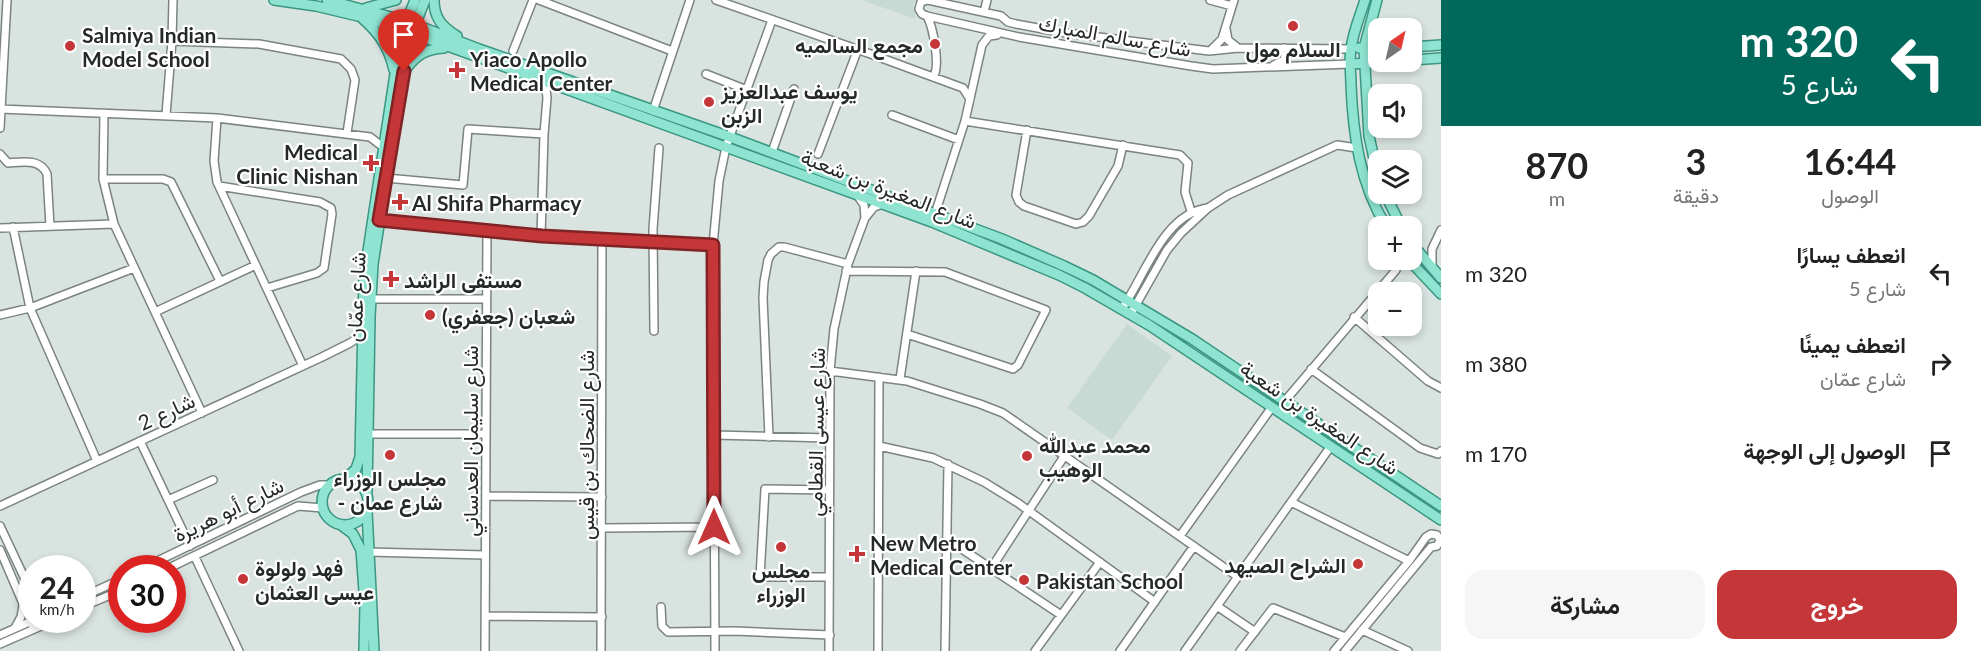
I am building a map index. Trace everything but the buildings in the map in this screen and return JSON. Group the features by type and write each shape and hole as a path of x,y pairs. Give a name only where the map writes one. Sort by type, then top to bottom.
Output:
{"main road":[{"name":"شارع المغيرة بن شعبة","path":"274,0 360,12"},
{"name":"شارع المغيرة بن شعبة","path":"327,0 479,49 772,152 934,218 1064,266 1128,300 1130,309 1441,520"},
{"path":"396,0 360,12 385,44 400,72 421,53 431,49 448,48"},
{"name":"شارع عمّان","path":"346,478 356,469 360,457 364,277 382,147 414,0"},
{"name":"شارع عمّان","path":"409,27 425,0"},
{"path":"434,0 435,12 441,25 479,49"},
{"path":"1365,0 1351,49 1350,64 1357,148 1372,199 1381,216"},
{"path":"1372,150 1369,136 1364,48 1377,0"},
{"name":"شارع المغيرة بن شعبة","path":"409,27 448,48 541,82 883,204 934,218 1051,272 1192,339 1441,506"},
{"path":"1422,46 1441,45"},
{"name":"شارع سالم المبارك","path":"1351,49 1368,48"},
{"path":"1422,59 1441,58"},
{"name":"شارع سالم المبارك","path":"1350,64 1368,63"},
{"name":"شارع عمّان","path":"367,493 370,298 400,72"},
{"path":"1422,257 1438,275"},
{"path":"1418,270 1441,294"},
{"path":"364,651 365,605 362,550 353,534 332,521 323,508 324,493 329,485 346,478 361,484 369,499 368,552 374,651"},
{"path":"341,525 357,522 367,511"}],"street":[{"path":"0,128 7,0"},
{"path":"166,115 173,0"},
{"path":"513,51 533,0"},
{"path":"538,0 672,51"},
{"path":"653,111 690,0"},
{"path":"716,0 963,88 970,99"},
{"name":"شارع سالم المبارك","path":"1350,64 1213,69 1007,34 927,16 919,9 921,2 926,0 1001,16 1008,22 1048,30 1209,51 1238,48 1351,49"},
{"path":"984,12 987,0"},
{"path":"1209,51 1218,44 1226,28 1233,3 1210,0"},
{"path":"927,16 931,26 937,68 933,77"},
{"path":"715,651 713,245 719,181 726,147 772,20"},
{"path":"1226,28 1228,40 1238,48"},
{"path":"934,218 965,121 982,45 989,36 1007,34"},
{"path":"172,41 259,44 341,59 351,69 355,80 347,133"},
{"path":"1266,67 1284,60 1286,56 1284,48"},
{"path":"818,154 858,49"},
{"path":"706,74 747,90"},
{"path":"541,82 546,89 547,98 542,236"},
{"path":"547,98 563,89"},
{"path":"772,152 794,90"},
{"path":"0,109 217,118 370,137 382,147"},
{"path":"104,113 103,179 114,224 202,412"},
{"path":"892,115 959,140"},
{"path":"217,118 214,161 219,186 303,366"},
{"path":"965,121 1180,155 1186,159 1188,165 1185,192 1191,211"},
{"path":"386,178 464,185 468,129 544,134"},
{"path":"1027,130 1017,200 1024,206 1076,224 1083,222 1089,216 1118,166 1124,145"},
{"path":"370,137 385,131"},
{"path":"1130,309 1167,250 1181,233 1208,208 1228,195 1337,145 1357,148"},
{"path":"654,331 654,201 659,148"},
{"path":"0,154 8,163 36,163 45,169 50,226"},
{"path":"103,179 164,179 171,182 220,281"},
{"path":"219,186 320,202 331,208 324,268 316,273 267,288"},
{"path":"857,195 864,205 865,218"},
{"path":"865,218 874,207 883,204"},
{"path":"1128,300 1160,243 1191,211 1208,208"},
{"name":"شارع عيسى القطامي","path":"829,651 830,371 834,329 847,268 865,218"},
{"path":"379,220 542,236 713,245"},
{"path":"0,228 114,224"},
{"path":"13,227 30,308 97,461"},
{"path":"1438,275 1431,257 1441,230"},
{"name":"شارع سليمان العدساني","path":"485,651 487,231"},
{"name":"شارع الضحاك بن قيس","path":"602,239 602,651"},
{"path":"1422,249 1435,242"},
{"path":"770,437 763,298 768,260 774,250 784,247 847,268 950,273 1046,310 1018,365 1013,369 907,334"},
{"path":"155,312 256,265"},
{"path":"0,315 30,308 134,268"},
{"path":"1284,402 1396,270"},
{"path":"900,379 916,272"},
{"path":"370,298 486,299"},
{"path":"1354,317 1428,381 1441,388"},
{"name":"شارع 2","path":"0,506 303,366 363,334"},
{"path":"346,345 362,352"},
{"path":"1311,369 1420,448 1438,454 1441,451"},
{"path":"830,371 900,379 995,410 1017,422 1238,577"},
{"path":"878,651 879,376"},
{"path":"1180,536 1272,407"},
{"path":"369,434 486,434"},
{"path":"714,435 829,438"},
{"path":"140,441 190,546"},
{"path":"879,446 918,453 948,464 995,489 1029,510 1155,602"},
{"path":"1185,651 1330,446"},
{"path":"992,567 1065,455"},
{"path":"945,651 948,464"},
{"path":"168,501 213,480"},
{"name":"شارع أبو هريرة","path":"171,555 314,486 329,485"},
{"path":"829,490 765,489 760,577 830,577"},
{"path":"486,496 602,497"},
{"path":"1291,502 1409,561"},
{"name":"شارع أبو هريرة","path":"186,561 298,506 323,508"},
{"path":"0,526 18,564"},
{"path":"602,528 714,527"},
{"path":"1334,651 1428,535 1437,535 1440,540 1437,546 1431,547 1345,651"},
{"path":"947,539 1061,615"},
{"path":"1120,651 1194,546"},
{"path":"0,550 18,590"},
{"path":"368,552 485,555"},
{"path":"195,557 239,651"},
{"path":"1035,651 1100,562"},
{"path":"1217,606 1255,632"},
{"path":"661,607 662,626 666,631 830,635"},
{"path":"1240,651 1273,608 1345,637"},
{"path":"485,616 602,617"},
{"path":"15,628 18,622"},
{"path":"0,635 18,627"},
{"path":"1362,630 1408,651"},
{"path":"0,644 25,633"}],"shaded area":[{"path":"861,0 916,0 913,5 916,19"},
{"path":"1127,324 1172,356 1112,440 1067,408"}],"place":[{"name":"السلام مول","path":"1293,26"},
{"name":"مجمع السالميه","path":"935,44"},
{"name":"Salmiya Indian Model School","path":"70,46"},
{"name":"Yiaco Apollo Medical Center","path":"457,70"},
{"name":"يوسف عبدالعزيز الزبن","path":"709,102"},
{"name":"Medical Clinic Nishan","path":"371,163"},
{"name":"Al Shifa Pharmacy","path":"400,202"},
{"name":"مستفى الراشد","path":"391,279"},
{"name":"شعبان (جعفري)","path":"430,315"},
{"name":"مجلس الوزراء - شارع عمان","path":"390,455"},
{"name":"محمد عبدالله الوهيب","path":"1027,456"},
{"name":"مجلس الوزراء","path":"781,547"},
{"name":"New Metro Medical Center","path":"857,554"},
{"name":"الشراح الصيهد","path":"1358,564"},
{"name":"فهد ولولوة عيسى العثمان","path":"243,579"},
{"name":"Pakistan School","path":"1024,580"}],"route":[{"path":"404,71 379,220 542,236 713,245 714,527"}]}
